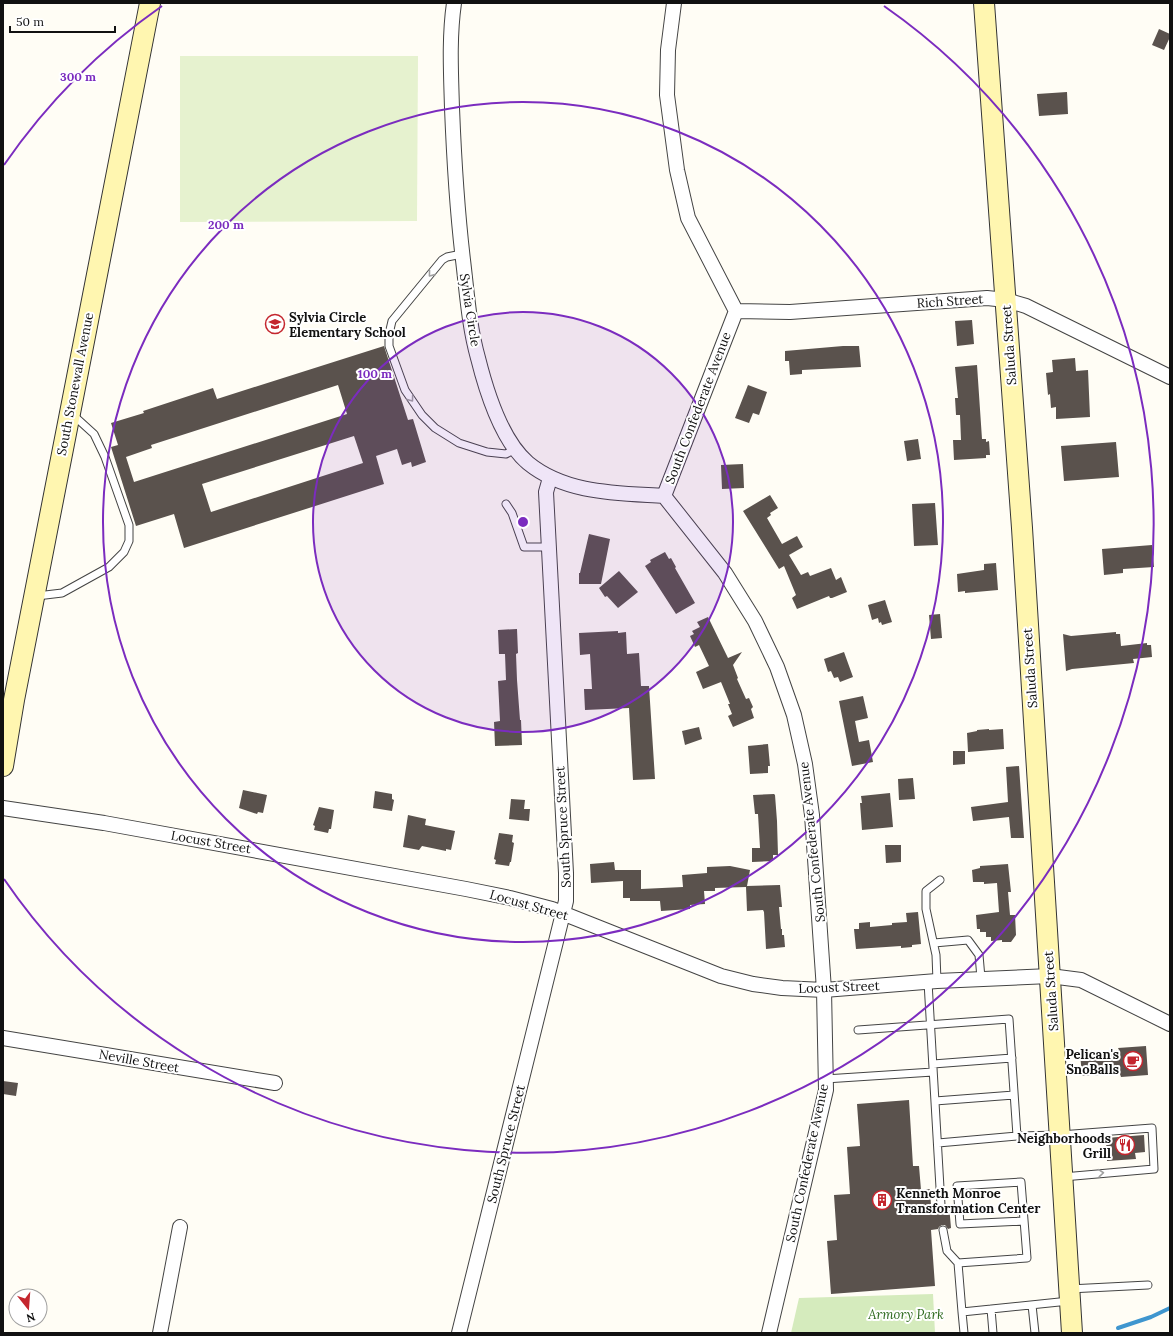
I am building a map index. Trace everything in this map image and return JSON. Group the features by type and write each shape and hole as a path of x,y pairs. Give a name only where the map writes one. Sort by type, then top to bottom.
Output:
{"main road":[{"name":"South Stonewall Avenue","path":"3,766 11,700 34,596 150,3"},
{"name":"Saluda Street","path":"984,3 1022,528 1072,1333"}],"street":[{"name":"Sylvia Circle","path":"454,3 451,46 453,154 458,217 470,316 477,357 492,403 509,440 526,461 542,474 564,484 604,492 664,496"},
{"path":"674,3 668,50 667,95 677,170 688,218 736,311"},
{"name":"Rich Street","path":"736,311 790,312 987,298 1006,300 1026,306 1170,377"},
{"name":"South Confederate Avenue","path":"736,311 664,496 725,572 755,621 777,667 794,715 805,764 812,815 824,990 826,1090 769,1333"},
{"name":"South Spruce Street","path":"459,1333 566,901 566,872 548,547 546,492 550,478"},
{"name":"Locust Street","path":"3,808 104,823 466,889 516,900 549,908 722,976 753,984 782,988 824,990 932,981 1050,976 1081,980 1170,1024"},
{"name":"Neville Street","path":"3,1038 275,1083"},
{"path":"160,1333 180,1226"}],"lane":[{"path":"462,254 447,257 442,260 392,321 389,334 389,346 404,390 422,415 435,428 459,442 487,452 506,454 516,449"},
{"path":"34,596 62,593 109,567 124,552 129,541 129,525 105,457 94,434 70,412"},
{"path":"506,504 512,513 524,547 548,547"},
{"path":"940,880 926,891 926,909 936,955 932,981 930,1024 941,1205"},
{"path":"934,943 968,940 980,955 981,978"},
{"path":"858,1030 1009,1019 1017,1136"},
{"path":"933,1064 1012,1058"},
{"path":"826,1079 933,1072"},
{"path":"935,1101 1014,1095"},
{"path":"938,1143 1017,1136 1060,1135 1152,1128 1154,1169 1062,1177"},
{"path":"958,1263 1027,1258 1021,1182 957,1186 960,1224 1024,1221"},
{"path":"943,1230 947,1251 958,1263 964,1333"},
{"path":"962,1312 1032,1305 1070,1295 1148,1285"},
{"path":"1032,1305 1035,1333"},
{"path":"991,1309 992,1333"}],"green space":[{"path":"180,56 418,56 417,221 180,222"},
{"name":"Armory Park","path":"933,1294 935,1333 791,1333 799,1298"}],"building":[{"path":"1159,29 1170,34 1164,50 1152,45"},
{"path":"1067,92 1068,114 1039,116 1037,94"},
{"path":"972,320 974,344 957,346 955,321"},
{"path":"384,346 408,420 413,419 426,462 412,467 411,462 402,465 397,449 376,456 384,484 184,548 174,514 136,526 111,447 118,445 111,423 144,413 143,411 213,388 217,399","holes":["338,385 347,414 134,482 126,457 152,448 151,445","354,436 363,463 211,512 202,484"]},
{"path":"859,346 861,367 802,370 802,374 790,375 789,361 785,361 785,351"},
{"path":"1075,358 1076,371 1088,370 1090,417 1056,419 1056,407 1051,408 1050,394 1048,395 1046,373 1053,372 1052,360"},
{"path":"977,365 982,439 986,439 986,442 989,441 990,455 986,455 986,458 954,460 953,440 961,440 960,415 956,415 955,398 958,398 955,367"},
{"path":"748,385 767,392 759,415 753,413 749,423 735,418"},
{"path":"918,439 921,459 907,461 904,441"},
{"path":"1116,442 1119,477 1064,481 1061,446"},
{"path":"743,464 744,488 722,489 721,465"},
{"path":"770,495 778,508 770,513 771,515 767,518 782,544 797,536 803,547 789,555 801,575 808,572 810,576 831,568 836,580 841,577 847,592 832,598 829,596 797,609 792,598 796,595 784,566 779,569 743,511"},
{"path":"935,503 938,545 914,546 912,504"},
{"path":"589,534 610,539 601,584 579,584 579,573"},
{"path":"1152,545 1154,567 1123,569 1123,573 1104,575 1102,549"},
{"path":"665,552 669,559 671,558 695,603 676,614 645,566 651,562 650,560"},
{"path":"996,563 998,590 965,593 965,591 958,592 957,574 984,570 984,564"},
{"path":"619,571 638,592 618,608 607,596 605,597 599,588"},
{"path":"885,600 892,622 882,625 881,622 879,623 878,618 872,620 868,605"},
{"path":"940,614 942,638 931,639 929,615"},
{"path":"708,617 728,658 742,652 733,665 738,678 737,679 746,699 749,698 753,707 751,709 754,718 733,727 728,716 732,714 728,704 730,704 721,682 703,689 696,672 709,666 699,645 695,647 690,636 694,634 692,631 700,627 697,622"},
{"path":"517,629 517,680 522,745 495,746 494,722 500,721 498,681 506,680 505,654 499,654 498,630"},
{"path":"618,631 618,633 626,632 627,654 639,653 641,686 649,686 655,779 633,780 629,708 585,710 584,689 592,689 590,654 580,655 579,633"},
{"path":"1116,632 1116,634 1120,634 1121,646 1147,643 1147,645 1151,645 1152,657 1133,659 1134,663 1072,669 1066,671 1063,634 1071,636"},
{"path":"844,652 853,677 840,682 838,677 834,678 831,671 828,672 824,659"},
{"path":"863,696 868,718 855,721 859,742 869,740 873,762 852,766 839,701"},
{"path":"699,727 702,739 685,745 682,731"},
{"path":"989,729 1003,729 1004,749 968,752 967,733"},
{"path":"768,744 770,766 768,766 768,773 750,774 748,746"},
{"path":"953,751 965,751 965,764 953,765"},
{"path":"1019,766 1024,838 1011,838 1009,817 973,821 971,807 1008,802 1006,767"},
{"path":"913,778 915,799 899,800 898,779"},
{"path":"243,790 267,795 263,813 258,812 257,814 239,808"},
{"path":"375,791 392,794 392,799 394,800 392,811 373,808"},
{"path":"890,793 893,827 862,830 860,803 862,803 861,796"},
{"path":"774,794 777,821 778,855 773,855 773,861 752,862 752,848 760,848 758,814 755,814 753,795"},
{"path":"511,799 525,800 524,809 530,809 529,821 509,819"},
{"path":"319,807 334,810 331,829 329,829 328,833 314,830 315,826 313,825"},
{"path":"408,815 426,819 425,825 455,831 451,850 446,849 446,851 422,846 419,850 403,847"},
{"path":"499,833 513,835 512,842 514,843 509,866 495,864 496,860 494,859"},
{"path":"885,845 901,845 901,862 886,863"},
{"path":"614,862 615,870 641,870 641,889 683,887 682,875 707,873 707,867 730,866 750,870 747,886 780,885 782,907 779,907 781,929 782,935 784,935 785,947 766,949 764,912 763,910 747,911 746,887 715,888 715,891 704,891 705,904 690,905 690,909 661,911 660,901 630,901 630,898 623,898 623,881 591,883 590,864"},
{"path":"1008,864 1011,892 1008,892 1010,915 1015,915 1016,935 1011,942 1002,942 1002,940 991,941 991,937 986,937 986,932 980,932 980,929 977,929 976,915 999,912 997,883 984,884 984,882 973,882 972,870 980,868 980,866"},
{"path":"918,912 921,944 901,948 901,946 856,949 854,929 859,929 859,923 870,922 870,927 892,925 892,923 907,922 906,913"},
{"path":"1146,1046 1148,1075 1121,1077 1120,1074 1082,1076 1080,1053"},
{"path":"3,1081 18,1083 16,1096 3,1094"},
{"name":"Kenneth Monroe Transformation Center","path":"909,1100 913,1166 919,1166 921,1190 930,1189 931,1206 936,1206 938,1209 942,1210 946,1205 949,1205 951,1228 948,1229 945,1225 942,1225 938,1229 931,1230 935,1286 831,1294 827,1241 837,1240 834,1195 850,1194 847,1147 860,1146 857,1104"},
{"name":"Neighborhoods Grill","path":"1144,1135 1145,1152 1135,1153 1136,1159 1107,1161 1106,1138"}],"waterway":[{"path":"1118,1328 1151,1317 1170,1308"}],"place":[{"name":"Sylvia Circle Elementary School","path":"275,324"},
{"name":"Pelican's SnoBalls","path":"1133,1061"},
{"name":"Neighborhoods Grill","path":"1125,1145"},
{"name":"Kenneth Monroe Transformation Center","path":"882,1200"}]}
